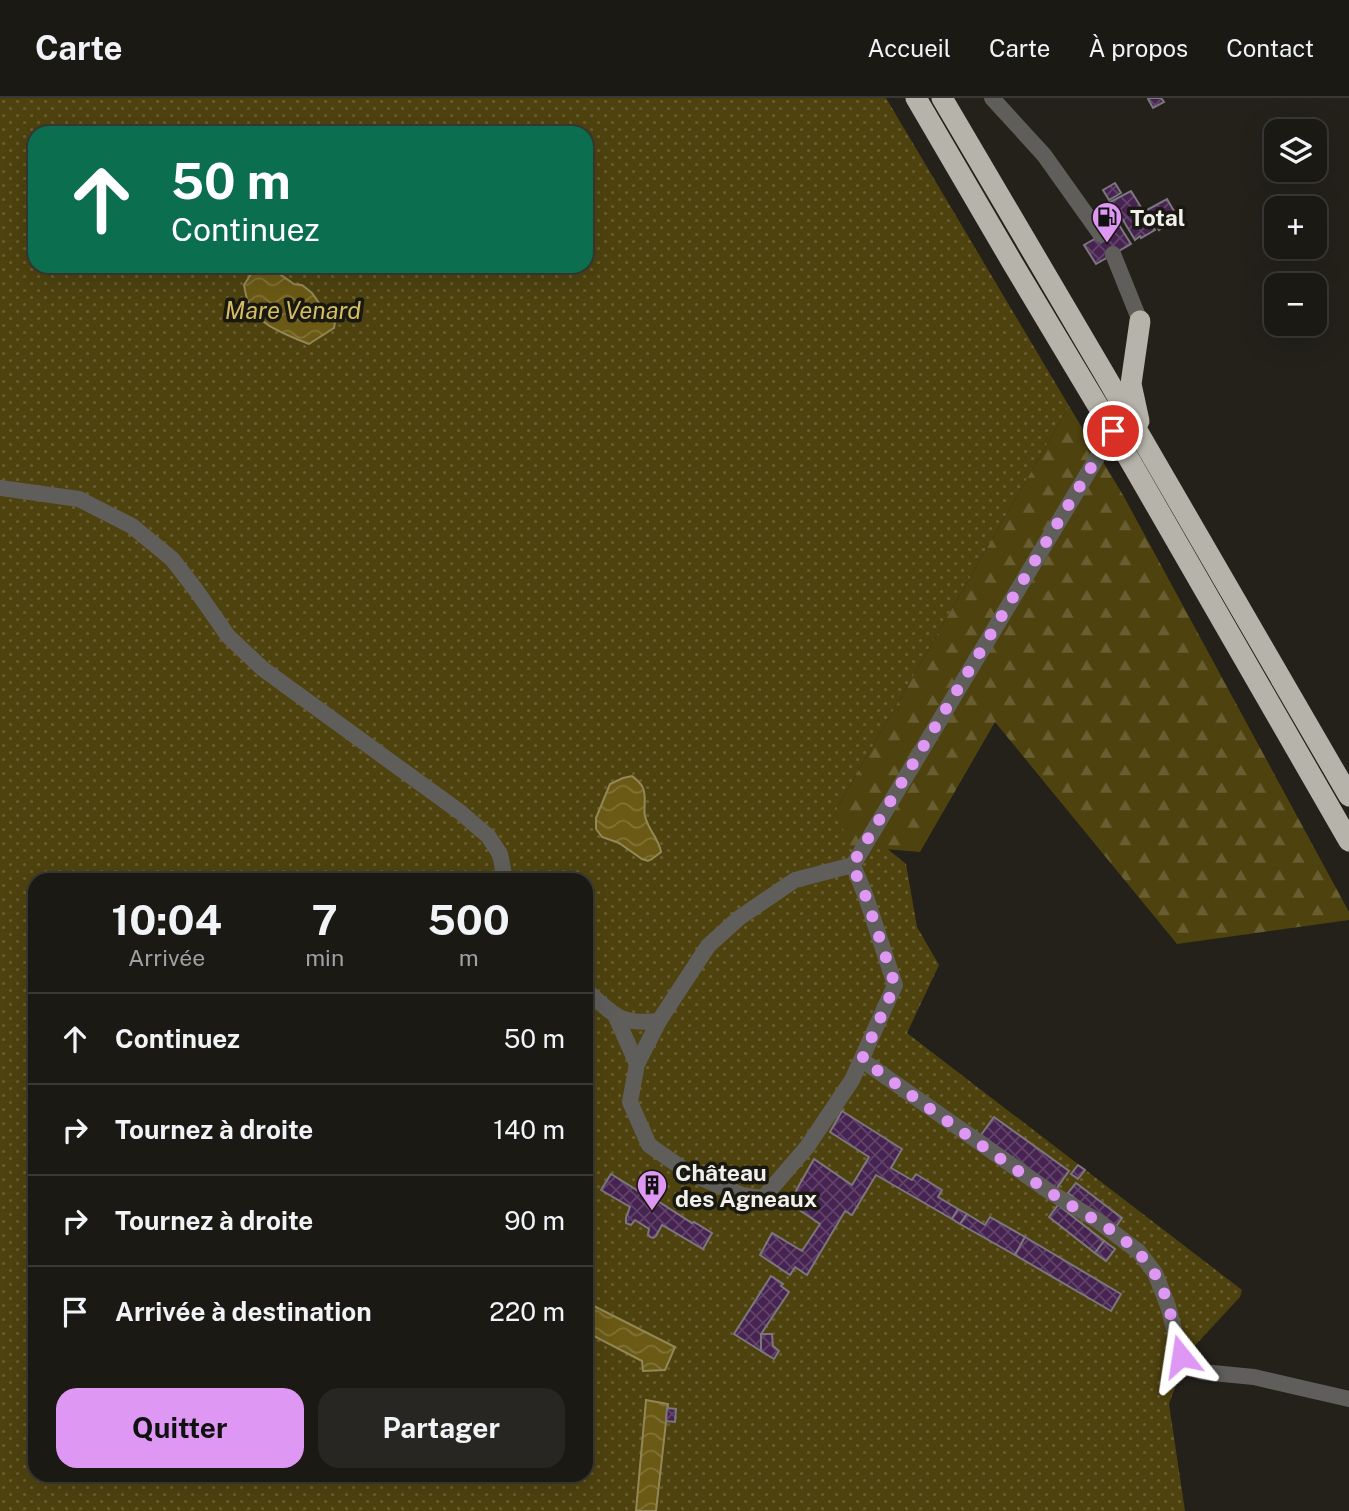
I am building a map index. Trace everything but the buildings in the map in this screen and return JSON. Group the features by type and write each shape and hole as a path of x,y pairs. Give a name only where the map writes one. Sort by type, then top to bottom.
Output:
{"highway":[{"path":"916,98 1113,431 1349,841"},
{"path":"942,98 1349,796"},
{"path":"1140,321 1131,384 1143,441"}],"street":[{"path":"992,98 1044,155 1101,235"},
{"path":"1113,254 1140,321"},
{"path":"852,865 866,897 895,985 852,1080 807,1147 763,1198 743,1195 689,1172 649,1145 630,1102 637,1064 659,1021 708,946 739,918 795,880 852,865 1113,431"},
{"path":"0,488 79,499 132,526 172,558 228,636 263,669 450,805 488,836 500,854 504,873"},
{"path":"593,996 616,1017 637,1064"},
{"path":"616,1017 638,1023 659,1021"},
{"path":"862,1059 1139,1252 1155,1273 1168,1306 1181,1356 1189,1367 1202,1372 1254,1377 1349,1399"}],"green space":[{"path":"0,98 886,98 1069,406 837,808 906,864 917,927 939,965 907,1033 1242,1290 1240,1297 1188,1353 1169,1404 1185,1511 0,1511"},
{"path":"1069,406 1123,495 1349,912 1349,920 1177,944 995,722 920,852 848,846 837,808"}],"water":[{"name":"Mare Venard","path":"278,273 294,284 302,285 328,309 335,322 334,328 309,344 274,329 259,317 248,302 244,285 251,274"},
{"path":"632,776 643,788 645,816 661,852 648,861 619,843 602,837 596,829 596,818 610,784"},
{"path":"593,1306 675,1347 665,1370 643,1371 642,1361 593,1336"},
{"path":"646,1400 668,1404 656,1511 636,1511"}],"place":[{"name":"Total","path":"1107,244"},
{"name":"Château des Agneaux","path":"652,1212"}],"route":[{"path":"1113,431 852,865 866,897 895,985 862,1059 1139,1252 1155,1273 1168,1306 1181,1356"}]}
